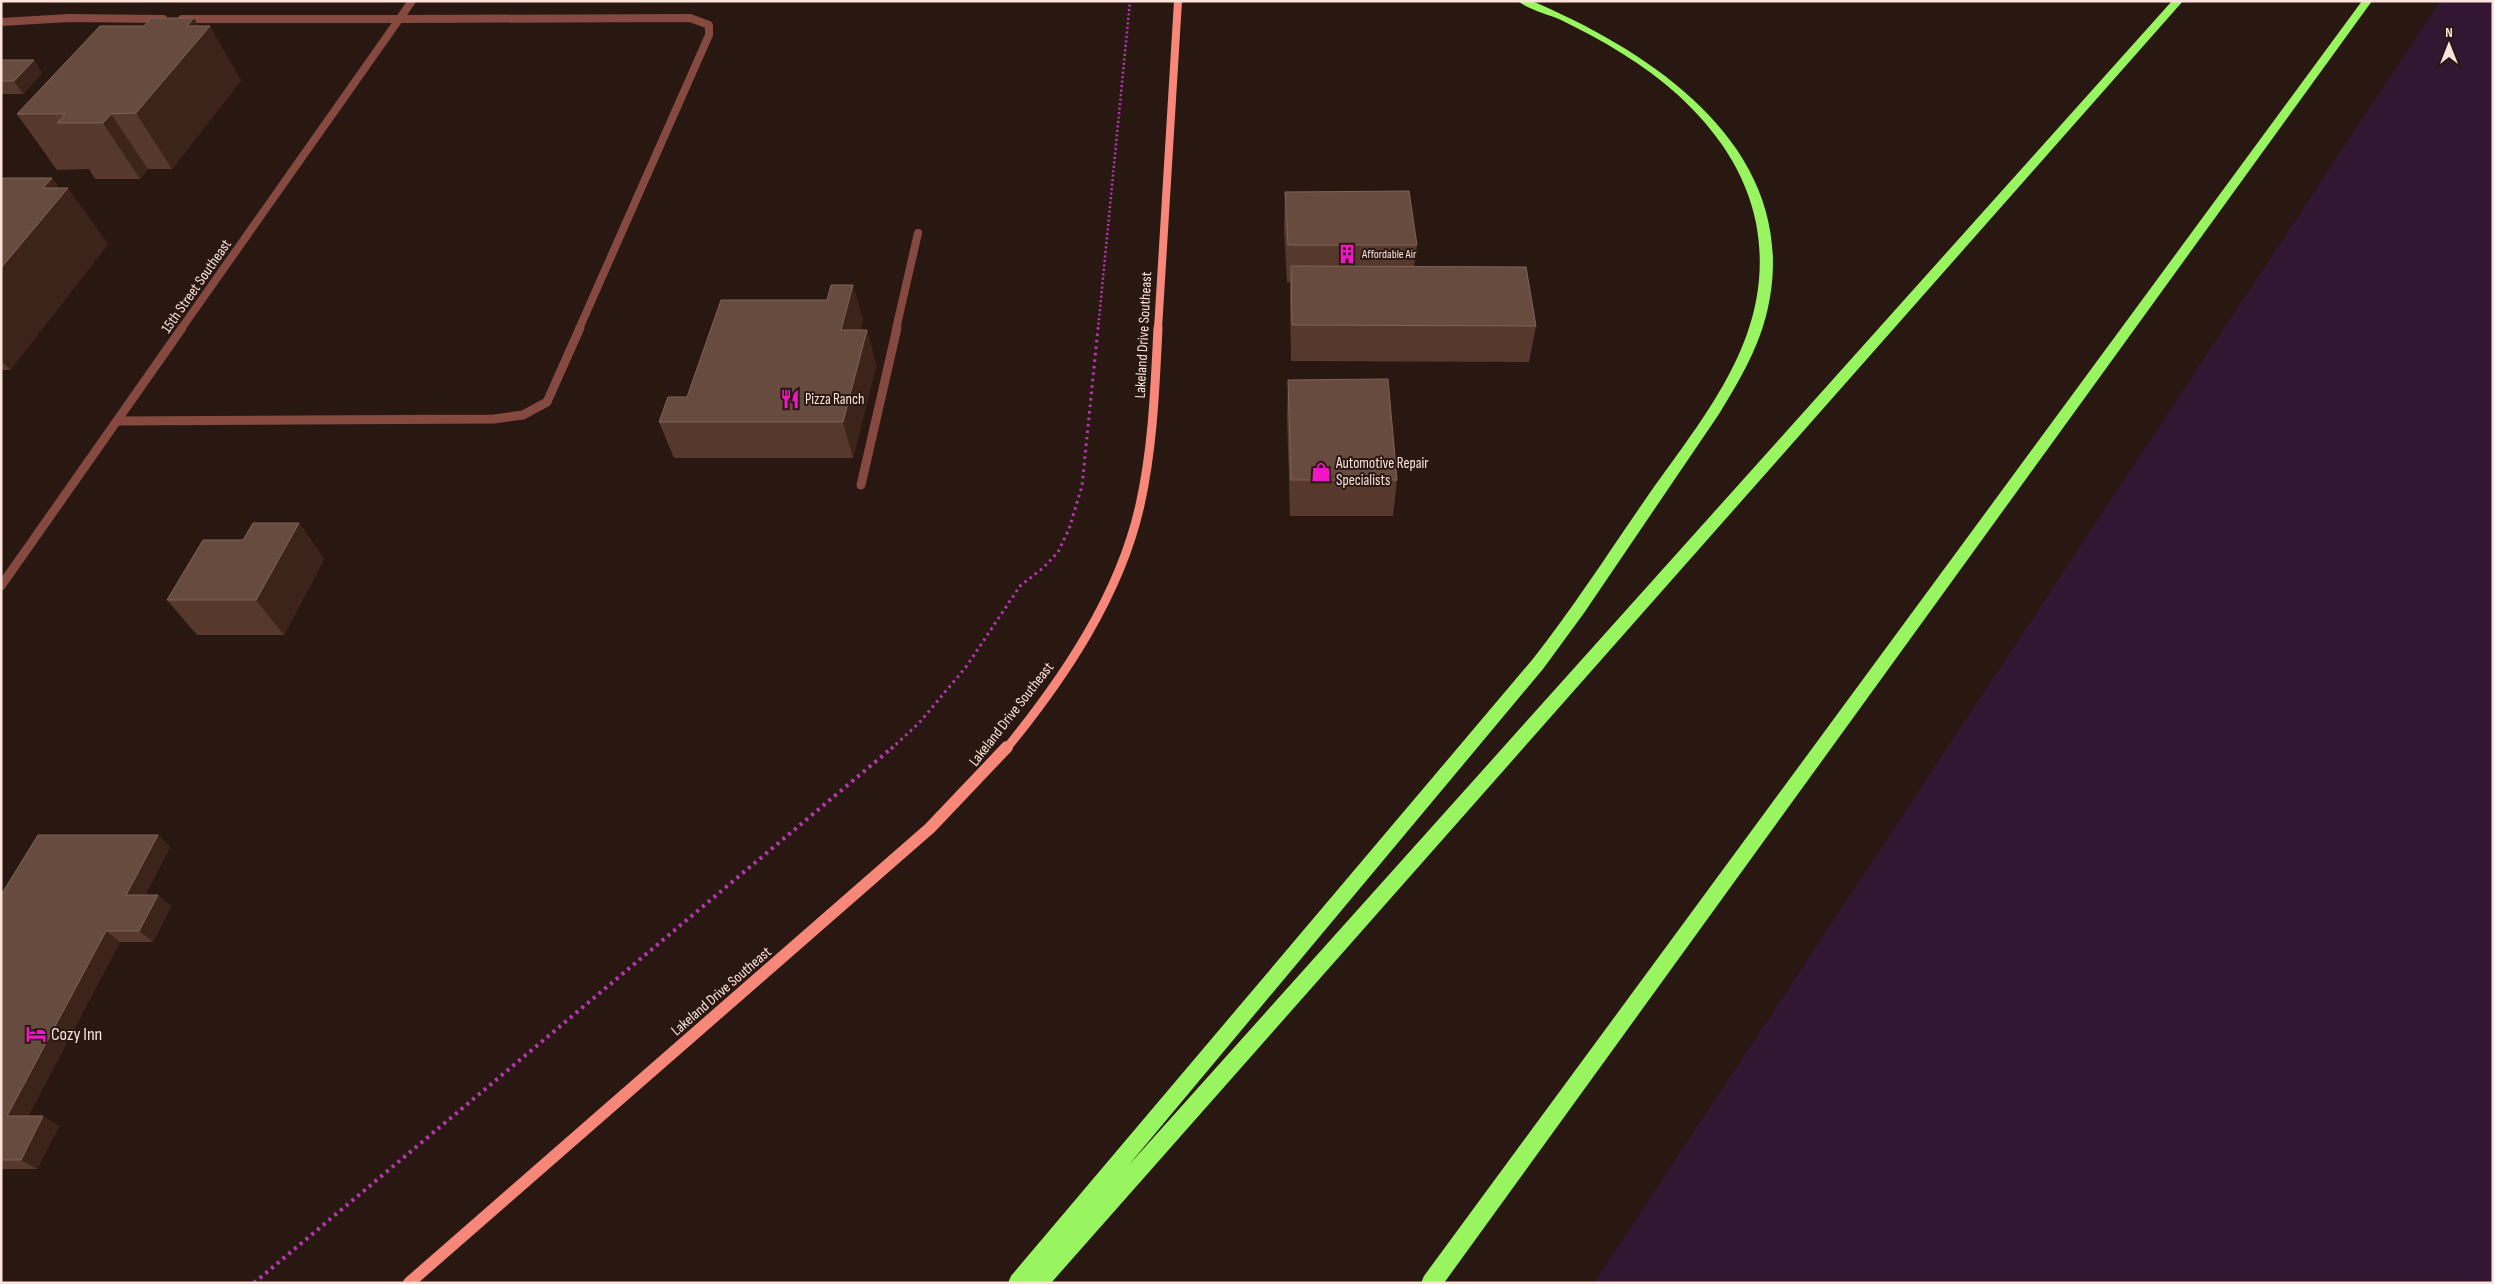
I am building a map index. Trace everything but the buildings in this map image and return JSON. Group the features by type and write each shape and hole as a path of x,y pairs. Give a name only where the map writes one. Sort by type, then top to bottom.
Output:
{"highway":[{"path":"1018,1283 1552,647 1718,406 1746,353 1760,316 1766,281 1767,250 1762,220 1752,187 1736,156 1695,106 1638,58 1565,18 1522,1"},
{"path":"1037,1283 2178,1"},
{"path":"1431,1283 2367,1"}],"main road":[{"name":"Lakeland Drive Southeast","path":"408,1283 930,828 1009,745 1054,687 1077,650 1120,565 1138,514 1146,474 1152,431 1178,1"}],"street":[{"name":"15th Street Southeast","path":"1,586 412,1"},
{"path":"1,22 69,18 690,18 709,25 709,36 547,402 523,415 494,419 118,421"},
{"path":"861,484 918,234"}],"path":[{"path":"254,1283 873,766 919,723 966,667 1020,586 1043,568 1058,552 1069,529 1082,486 1130,1"}],"shaded area":[{"path":"2440,1 2493,1 2493,1283 1594,1283"}],"place":[{"name":"Affordable Air","path":"1347,254"},
{"name":"Pizza Ranch","path":"790,399"},
{"name":"Automotive Repair Specialists","path":"1321,472"},
{"name":"Cozy Inn","path":"36,1034"}]}
